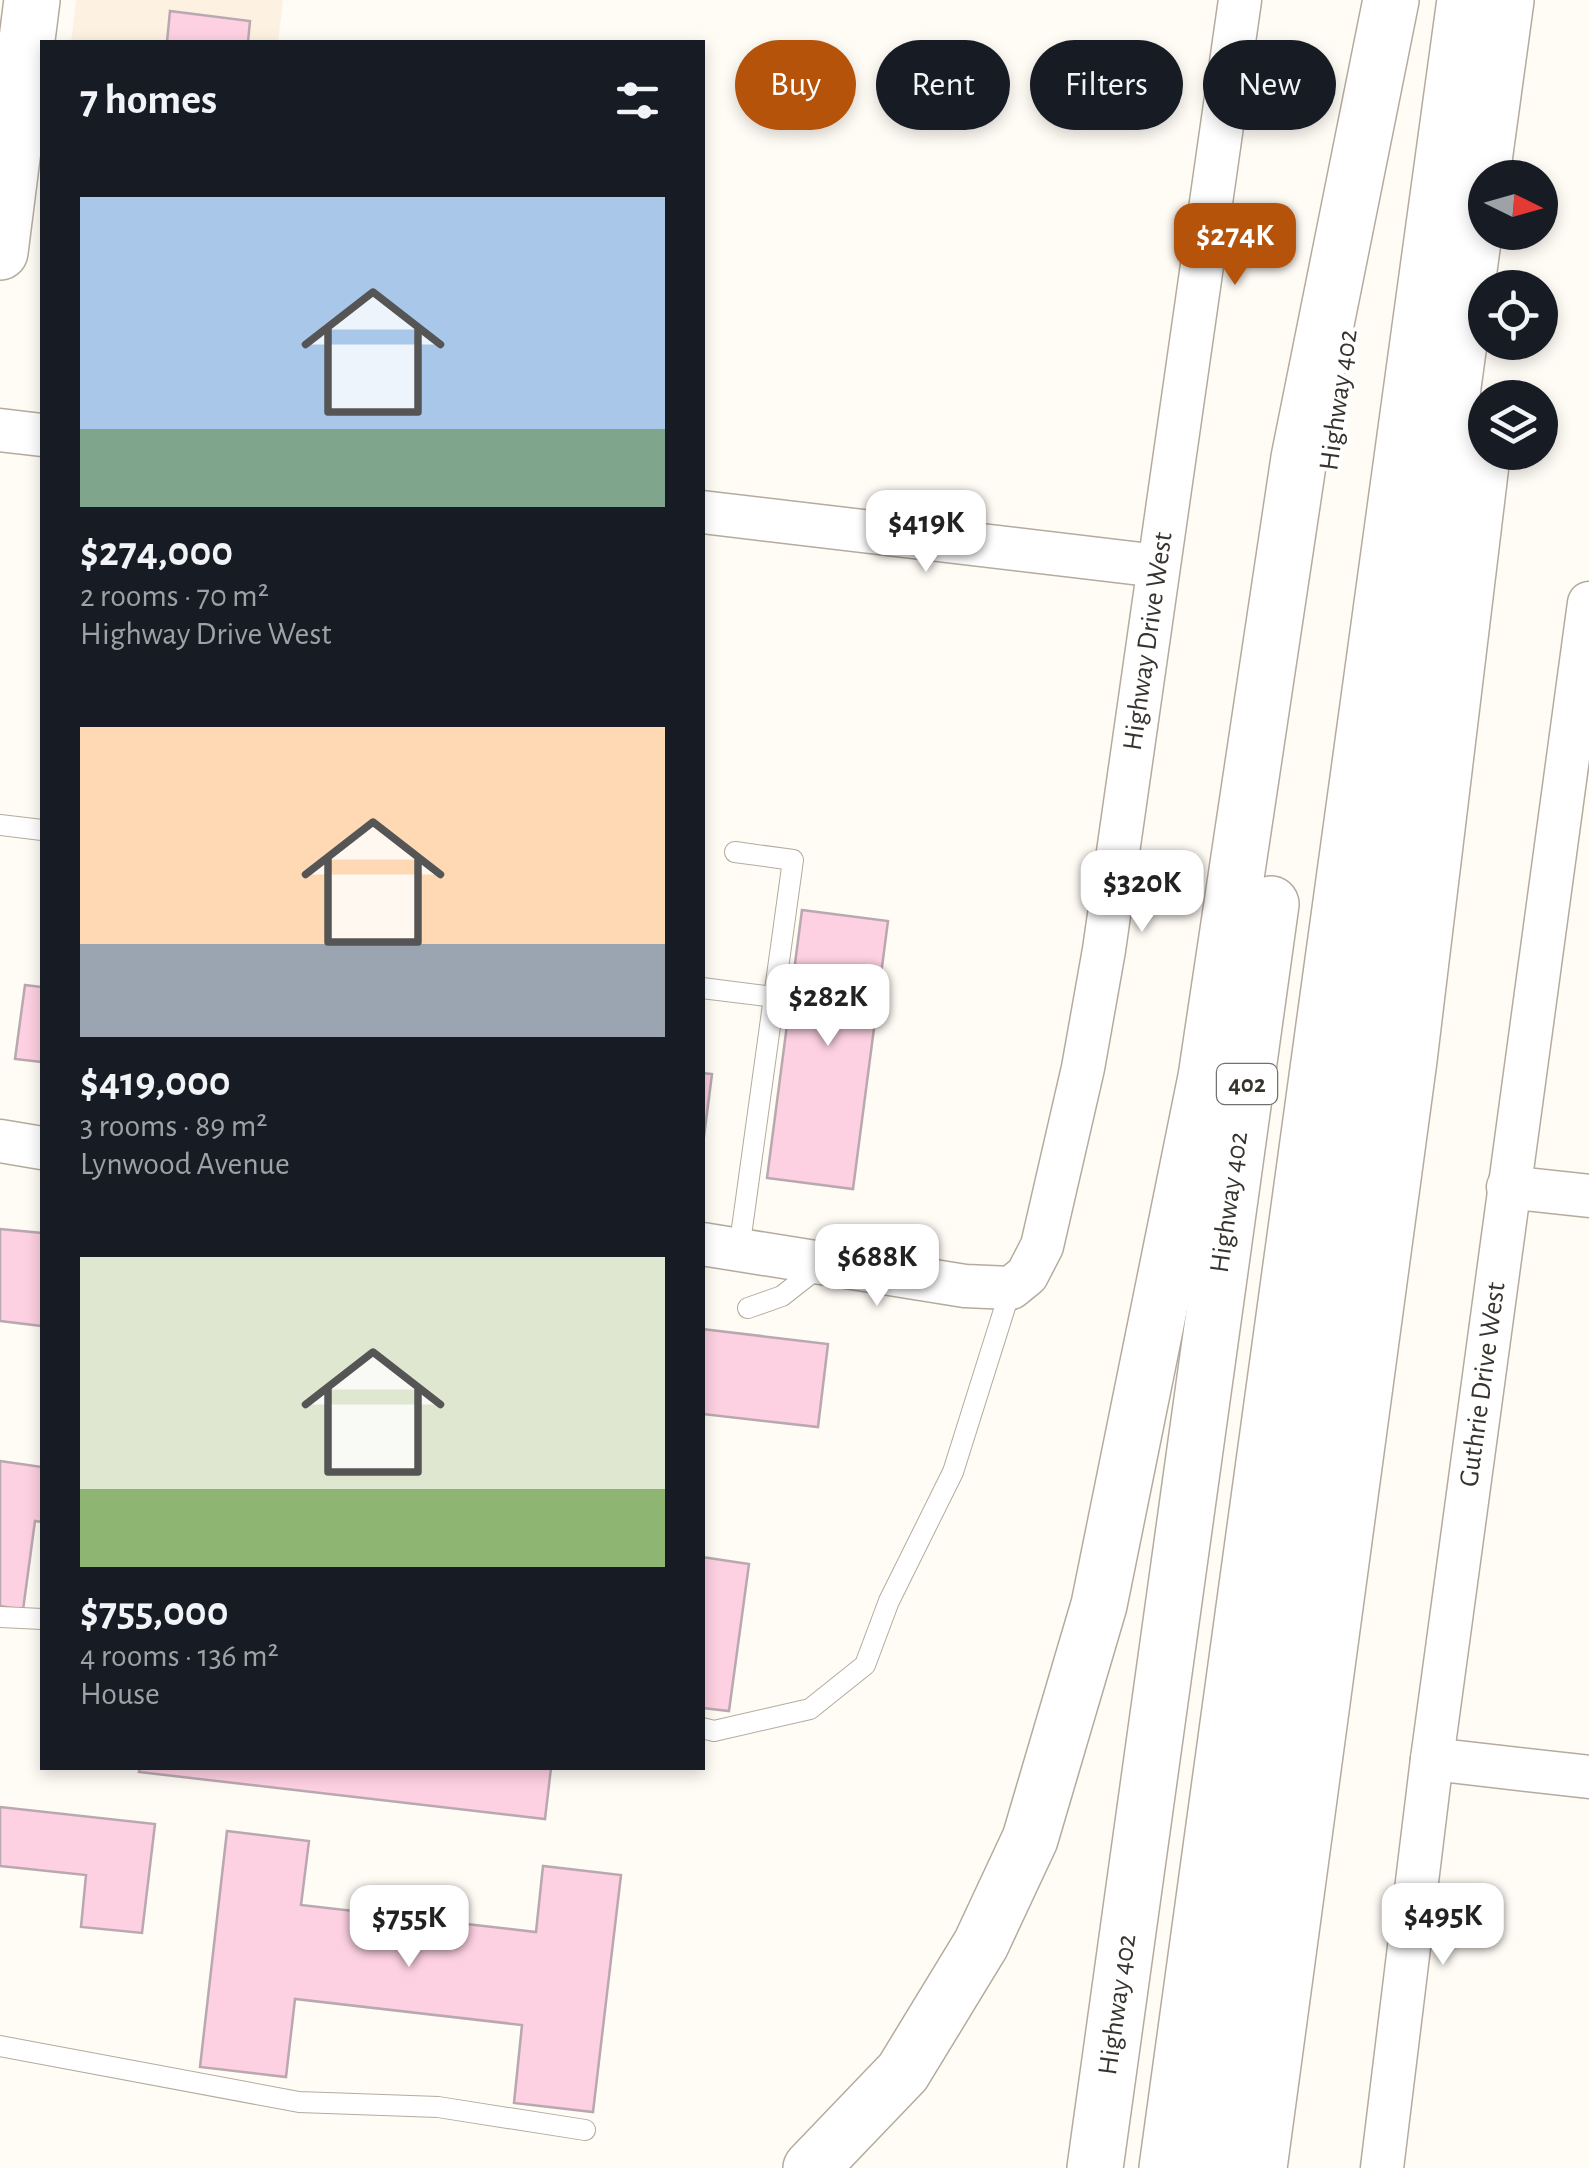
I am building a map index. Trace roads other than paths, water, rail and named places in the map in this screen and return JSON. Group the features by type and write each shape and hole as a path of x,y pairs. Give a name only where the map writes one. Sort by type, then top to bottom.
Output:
{"main road":[{"path":"0,252 10,89 32,0"},
{"path":"811,2168 903,2072 980,1944 1030,1838 1099,1606 1206,1077 1299,458 1394,0"},
{"name":"Highway 402","path":"1095,2168 1394,0"},
{"path":"1167,2168 1465,0"},
{"path":"1209,2168 1506,0"},
{"path":"1522,160 1544,0"},
{"path":"1259,2168 1409,1060 1480,470"}],"street":[{"name":"Highway Drive West","path":"1019,1281 1042,1246 1089,1034 1240,0"},
{"path":"0,430 40,435"},
{"path":"705,512 1158,566"},
{"name":"Guthrie Drive West","path":"1382,2168 1432,1759 1589,603"},
{"path":"0,1142 40,1148"},
{"path":"1508,1187 1589,1196"},
{"path":"721,1247 965,1286 1019,1281"},
{"path":"1432,1759 1589,1777"}],"lane":[{"path":"0,825 40,830"},
{"path":"721,1247 774,997 792,860 735,852"},
{"path":"705,988 774,997"},
{"path":"748,1308 782,1296 822,1264"},
{"path":"705,1729 714,1731 810,1710 865,1665 889,1601 953,1472 1019,1281"},
{"path":"0,1617 40,1618"},
{"path":"0,2046 299,2102 438,2107 585,2130"}]}
